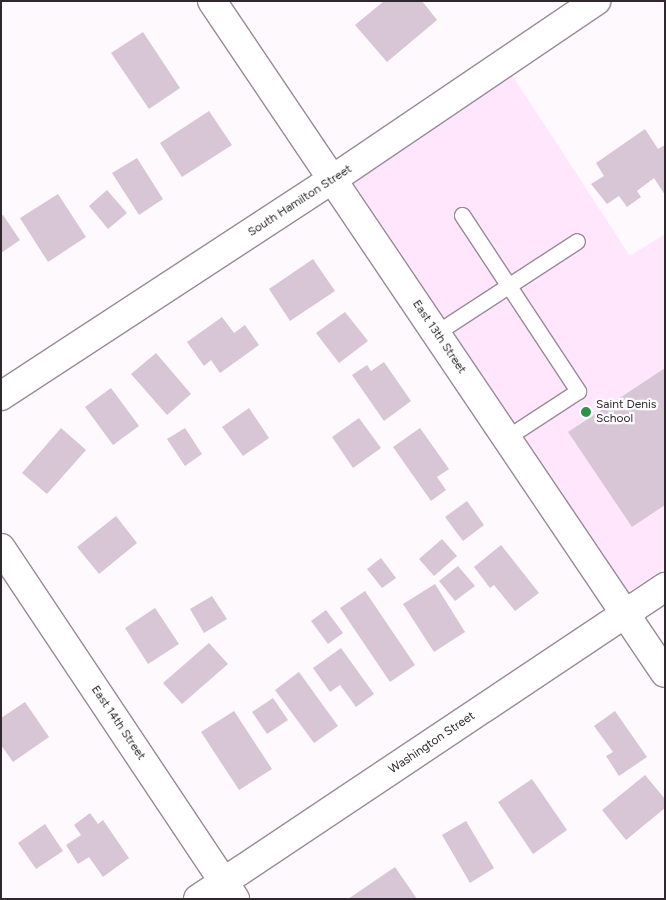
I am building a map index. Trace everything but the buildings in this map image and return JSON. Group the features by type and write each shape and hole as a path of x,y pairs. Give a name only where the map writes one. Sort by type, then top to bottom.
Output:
{"street":[{"name":"East 13th Street","path":"212,1 665,673"},
{"name":"South Hamilton Street","path":"1,396 333,179 596,1"},
{"name":"East 14th Street","path":"1,548 230,890"},
{"name":"Washington Street","path":"198,899 230,890 624,613 665,587"}],"lane":[{"path":"462,215 578,391 506,438"},
{"path":"436,333 577,240"}],"shaded area":[{"name":"Saint Denis School","path":"510,72 630,256 665,234 665,568 627,593 350,177"}],"place":[{"name":"Saint Denis School","path":"586,412"}]}
